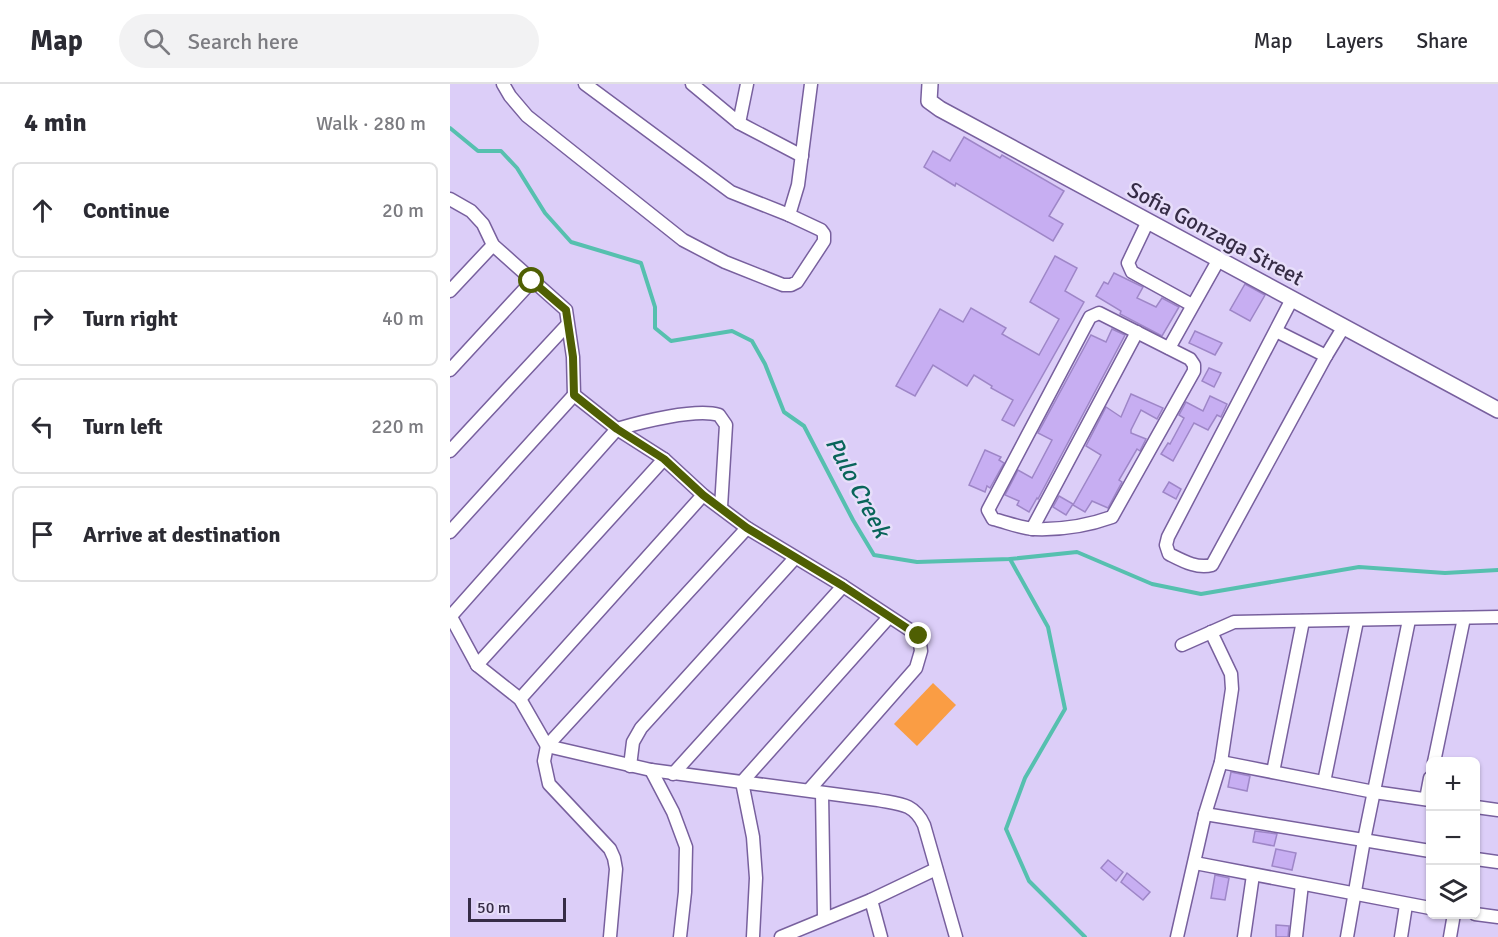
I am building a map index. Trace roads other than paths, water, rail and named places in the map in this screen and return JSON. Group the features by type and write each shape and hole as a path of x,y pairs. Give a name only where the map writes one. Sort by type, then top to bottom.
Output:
{"street":[{"path":"503,84 527,116 683,240 725,262 783,285 797,282 824,241 824,234 821,230 731,192 585,84"},
{"path":"692,84 739,123 802,156"},
{"path":"739,123 747,84"},
{"path":"789,215 798,185 811,84"},
{"name":"Sofia Gonzaga Street","path":"930,84 929,101 940,109 1498,410"},
{"path":"450,532 574,395 573,357 566,310 493,245 483,224 471,211 452,203"},
{"path":"1148,221 1128,263 1128,268 1192,304"},
{"path":"450,291 493,245"},
{"path":"1169,348 1219,259"},
{"path":"450,370 532,281"},
{"path":"1292,299 1168,537 1166,545 1169,554 1176,558 1203,567 1212,565 1343,328"},
{"path":"1099,313 1169,348 1190,359 1194,365 1194,371 1112,517 1074,527 1032,529 993,519 988,510 1090,317 1099,313"},
{"path":"450,451 567,325"},
{"path":"1276,331 1326,356"},
{"path":"1032,529 1137,332"},
{"path":"574,395 617,429 664,459 703,495 747,528 843,586 919,636 921,651 916,668 809,790"},
{"path":"721,507 726,425 719,415 708,413 652,419 617,429 450,616 477,665 520,699 547,746 673,774 809,790 905,805 919,813 956,937"},
{"path":"477,665 664,459"},
{"path":"520,699 703,495"},
{"path":"610,937 616,869 614,858 610,849 549,784 544,761 547,746 747,528"},
{"path":"630,766 633,742 641,728 795,558"},
{"path":"673,774 843,586"},
{"path":"742,782 889,617"},
{"path":"1182,645 1234,622 1498,617"},
{"path":"1435,757 1464,618"},
{"path":"1347,937 1364,840 1409,620"},
{"path":"1273,772 1303,621"},
{"path":"1324,782 1357,621"},
{"path":"1177,937 1206,814 1221,762 1233,680 1211,632"},
{"path":"1221,762 1374,792 1426,800"},
{"path":"651,770 673,812 686,847 685,892 680,937"},
{"path":"742,782 753,837 756,878 753,937"},
{"path":"822,793 824,918"},
{"path":"1480,808 1498,810"},
{"path":"1206,814 1426,850"},
{"path":"1480,860 1498,862"},
{"path":"1195,863 1426,907"},
{"path":"781,937 871,900 936,869"},
{"path":"1244,937 1253,875"},
{"path":"1296,937 1302,884"},
{"path":"871,900 881,937"},
{"path":"1401,937 1406,905"},
{"path":"1480,916 1498,917"},
{"path":"1450,937 1453,919"}],"waterway":[{"name":"Pulo Creek","path":"450,128 478,151 501,151 517,168 545,213 571,242 641,263 655,307 655,328 671,341 732,331 752,341 765,364 784,412 804,426 874,555 917,562 1010,559 1077,552 1152,584 1201,594 1359,567 1445,573 1498,570"},
{"name":"Pulo Creek","path":"1010,559 1048,627 1065,709 1025,778 1006,829 1029,881 1085,937"}]}
